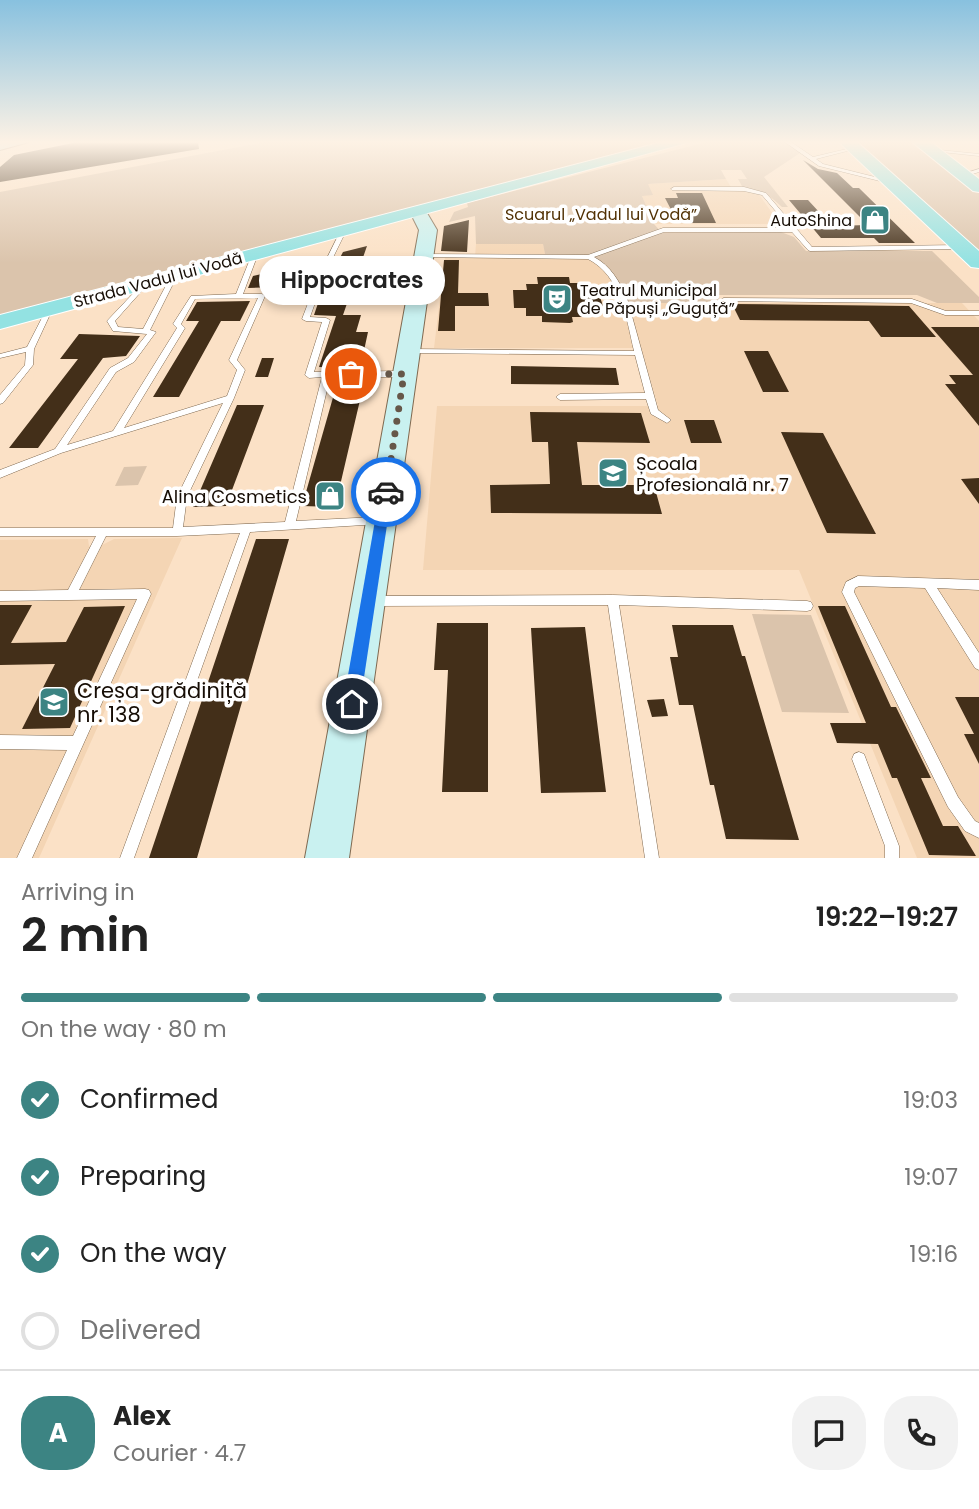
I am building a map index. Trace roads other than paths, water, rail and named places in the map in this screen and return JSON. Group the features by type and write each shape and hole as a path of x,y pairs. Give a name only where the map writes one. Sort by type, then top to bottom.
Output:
{"main road":[{"name":"Strada Vadul lui Vodă","path":"0,322 531,182"},
{"path":"891,182 979,262"},
{"path":"327,858 428,230 418,212"}],"lane":[{"path":"674,189 757,191 769,198 810,249 963,247"},
{"path":"423,255 589,257 663,230 793,230"},
{"path":"343,231 323,272 306,320 326,320 309,375 406,363 638,353"},
{"path":"239,296 255,254"},
{"path":"589,257 601,262 612,276 638,353 654,412 667,420"},
{"path":"147,330 174,276"},
{"path":"58,451 113,370 131,360 152,332 116,330 111,321 145,283"},
{"path":"116,433 181,328 177,324 193,297 262,296 233,360 241,370 230,398 182,497 177,532"},
{"path":"724,300 912,301 945,313 979,313"},
{"path":"0,401 29,365 30,349 50,308"},
{"path":"0,356 30,349"},
{"path":"290,524 327,374"},
{"path":"560,397 649,397"},
{"path":"0,474 58,451 230,398"},
{"path":"0,532 177,532 382,521"},
{"path":"127,858 246,530"},
{"path":"71,595 103,532"},
{"path":"979,586 858,581 850,585 848,592 953,802 970,826 979,831"},
{"path":"928,584 979,664"},
{"path":"0,596 145,594 24,858"},
{"path":"368,601 613,600 807,606"},
{"path":"613,600 652,858"},
{"path":"0,742 77,743"},
{"path":"859,758 892,846 892,858"}],"place":[{"name":"AutoShina","path":"875,220"},
{"name":"Teatrul Municipal de Păpuși „Guguță”","path":"557,299"},
{"name":"Hippocrates","path":"351,374"},
{"name":"Școala Profesională nr. 7","path":"613,473"},
{"name":"Alina Cosmetics","path":"330,496"},
{"name":"Creșa-grădiniță nr. 138","path":"54,702"}],"park label":[{"name":"Scuarul „Vadul lui Vodă”","path":"601,214"}]}
